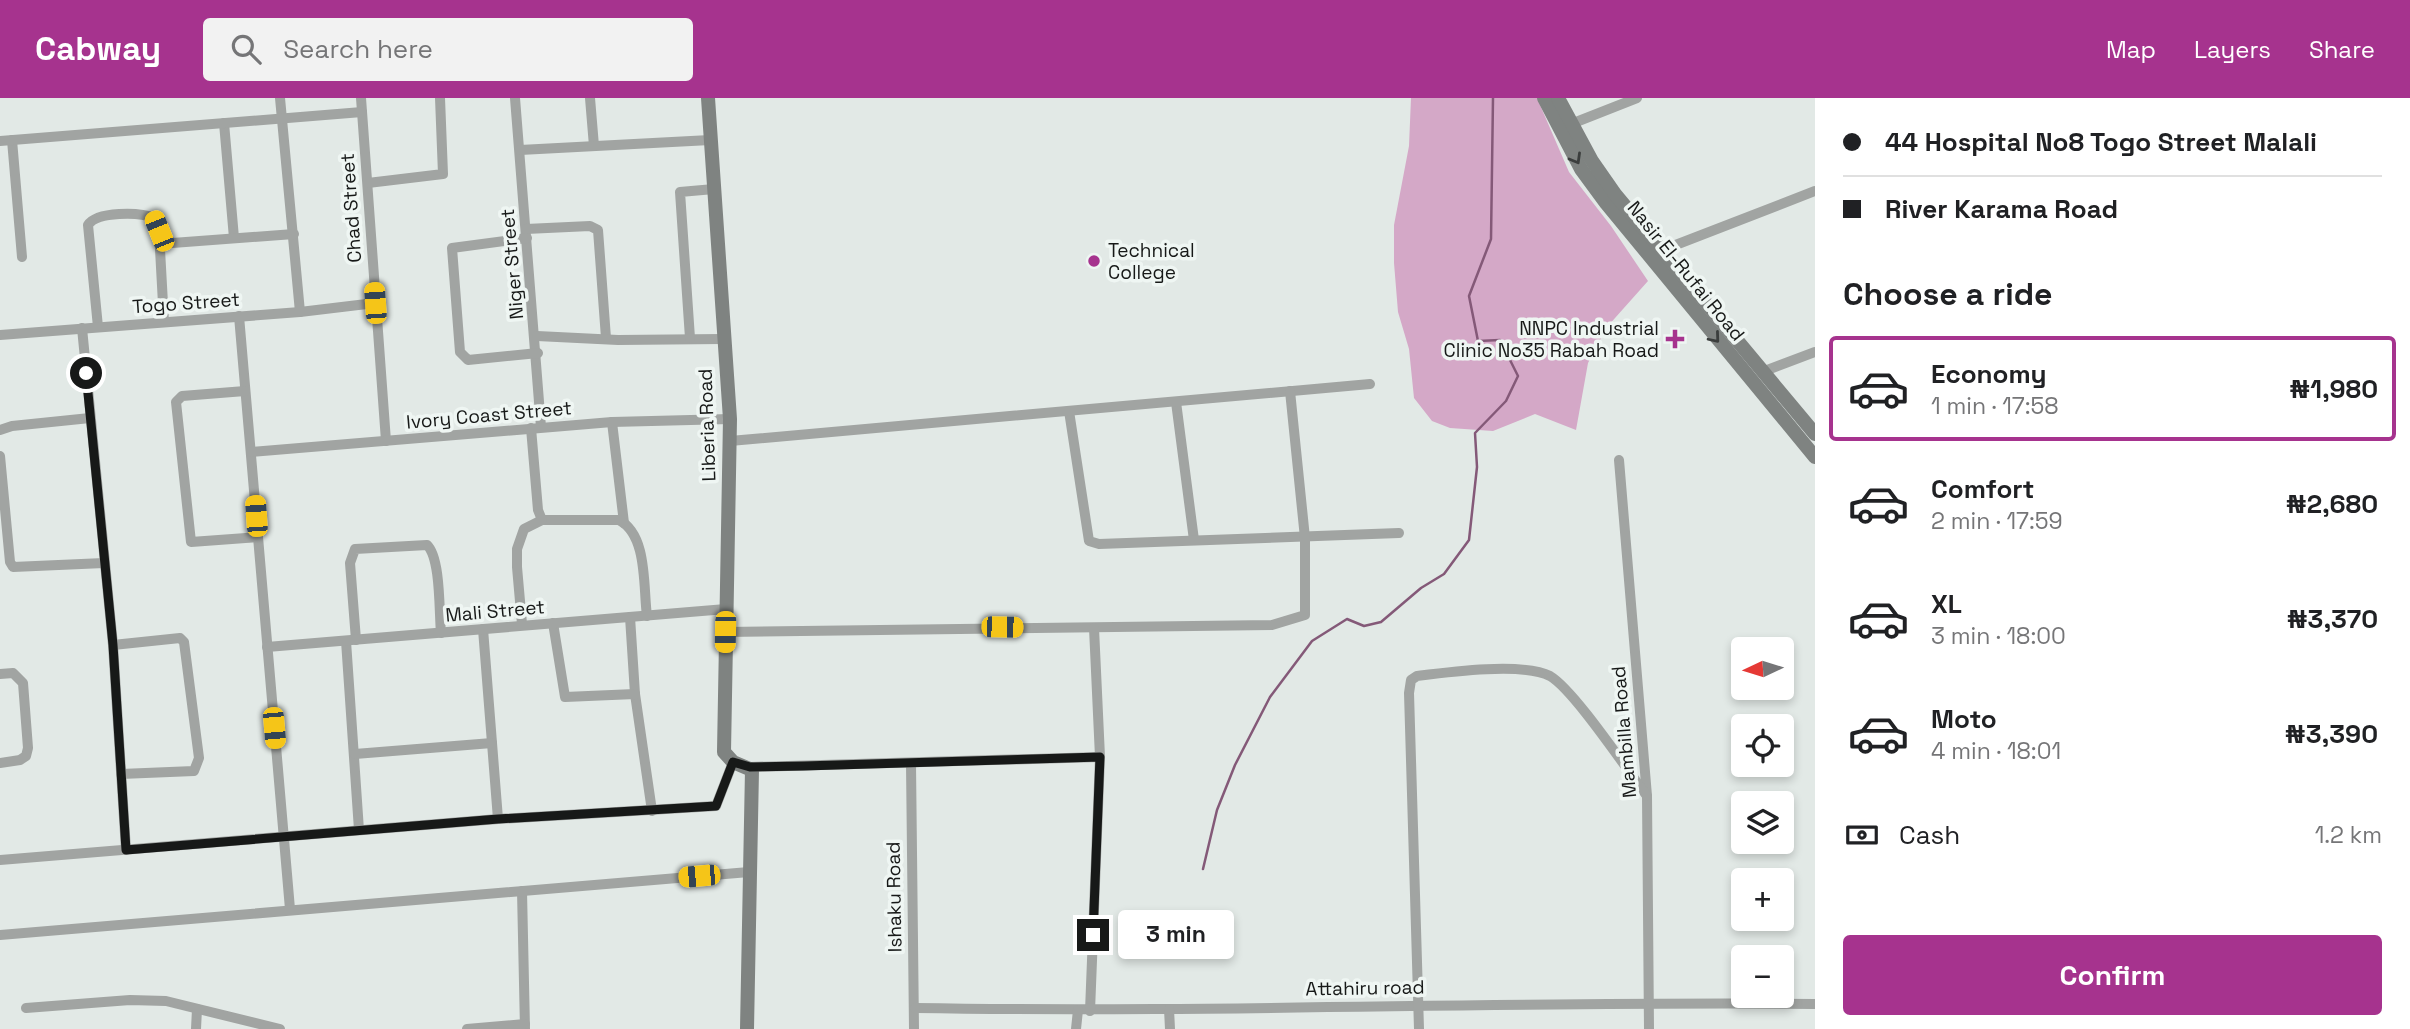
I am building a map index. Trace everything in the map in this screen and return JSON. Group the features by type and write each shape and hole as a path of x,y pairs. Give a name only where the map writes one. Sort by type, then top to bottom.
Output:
{"street":[{"path":"280,98 300,312"},
{"name":"Chad Street","path":"361,98 386,441"},
{"path":"368,183 443,174 440,98"},
{"name":"Niger Street","path":"515,98 537,336 538,510 542,520"},
{"path":"590,98 594,146"},
{"name":"Liberia Road","path":"708,98 722,339 730,419 725,632 729,757"},
{"name":"Nasir El-Rufai Road","path":"1544,98 1581,169 1606,203 1815,457"},
{"name":"Nasir El-Rufai Road","path":"1558,98 1615,194 1815,434"},
{"path":"1571,124 1637,98"},
{"path":"0,141 362,112"},
{"path":"224,123 234,238"},
{"path":"12,140 22,257"},
{"path":"520,150 710,140"},
{"path":"690,338 680,192 714,189"},
{"path":"1660,250 1815,191"},
{"path":"98,327 88,225 91,220 99,217 145,214 154,218 159,244 164,322"},
{"path":"538,353 468,360 460,352 452,248 526,233 590,226 598,230 606,338"},
{"path":"159,244 294,234"},
{"name":"Togo Street","path":"0,335 300,312 375,303"},
{"path":"239,316 290,909"},
{"path":"82,328 113,645 126,850"},
{"path":"537,336 618,340 722,339"},
{"path":"1762,372 1815,352"},
{"path":"730,441 1370,384"},
{"path":"245,391 177,398 191,542 258,537"},
{"path":"725,632 1272,625 1296,619 1305,615 1306,609 1305,538 1290,391"},
{"path":"1176,402 1194,540"},
{"path":"1069,411 1089,541 1099,544 1399,534"},
{"path":"0,430 12,426 90,418"},
{"name":"Ivory Coast Street","path":"251,452 612,422 730,419"},
{"path":"612,422 624,523 635,535 639,548 647,615"},
{"path":"0,457 10,562 13,567 104,564"},
{"name":"Mambilla Road","path":"1619,460 1647,796 1649,1029"},
{"path":"522,624 517,549 524,529 542,520 624,523"},
{"path":"359,830 351,640 351,556 355,549 427,545 431,548 435,560 441,633"},
{"name":"Mali Street","path":"267,647 726,609"},
{"path":"630,617 635,694 652,811"},
{"path":"553,623 565,697 635,694"},
{"path":"1090,1011 1100,757 1094,628"},
{"path":"483,629 498,819"},
{"path":"113,645 170,638 180,638 184,642 199,758 194,772 121,774"},
{"path":"1419,1029 1409,693 1411,680 1417,676 1466,670 1535,671 1550,677 1567,692 1647,796"},
{"path":"0,674 13,673 23,682 28,748 26,757 0,763"},
{"path":"355,754 492,743"},
{"path":"0,860 498,819 716,806 729,757 750,767 1100,757"},
{"name":"Ishaku Road","path":"911,764 914,1029"},
{"path":"747,1029 750,767"},
{"path":"0,935 749,872"},
{"path":"467,1029 525,1026 522,891"},
{"path":"26,1008 130,1000 166,1001 281,1029"},
{"name":"Attahiru road","path":"915,1008 1090,1011 1649,1002 1815,1004"},
{"path":"196,1029 197,1009"},
{"path":"1169,1009 1170,1029"},
{"path":"1076,1029 1077,1010"}],"shaded area":[{"path":"1411,98 1537,98 1569,172 1611,226 1648,281 1607,327 1588,363 1576,430 1535,414 1493,431 1450,428 1432,421 1414,398 1409,349 1398,312 1394,263 1394,225 1409,146"}],"waterway":[{"path":"1203,869 1217,810 1235,765 1270,697 1312,641 1347,619 1364,626 1381,622 1421,588 1444,574 1469,540 1477,467 1475,433 1506,401 1518,376 1500,340 1478,341 1469,296 1491,239 1493,98"}],"place":[{"name":"Technical College","path":"1094,261"},
{"name":"NNPC Industrial Clinic No35 Rabah Road","path":"1675,339"}],"route":[{"path":"86,373 113,645 126,850 498,819 716,806 733,762 750,767 1100,757 1093,935"}]}
